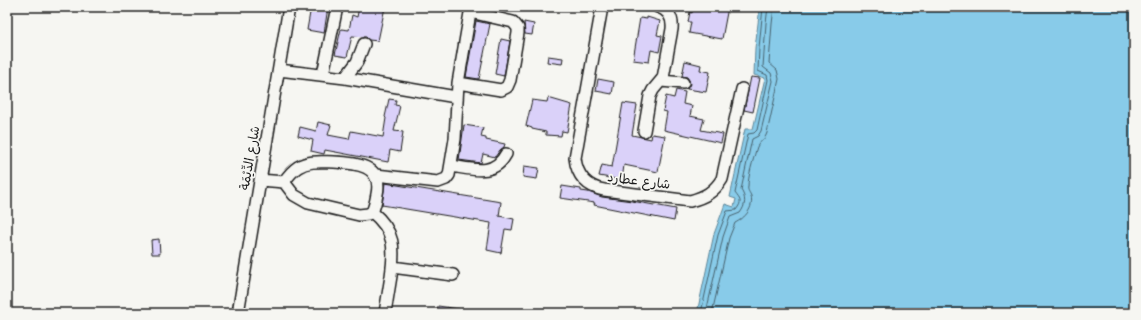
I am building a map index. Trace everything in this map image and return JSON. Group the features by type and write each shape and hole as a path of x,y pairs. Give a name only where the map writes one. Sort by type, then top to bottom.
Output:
{"lane":[{"name":"شارع الدِّيْمَة","path":"238,313 289,7"},
{"path":"323,74 337,7"},
{"name":"شارع عطارد","path":"602,7 575,158 578,173 589,185 596,189 690,200 709,194 717,187 722,179 742,89"},
{"path":"644,131 650,96 653,90 662,81 672,21 668,13 658,7"},
{"path":"284,182 299,166 312,162 342,163 361,166 372,171 376,175 438,182 446,179 449,175 451,166 456,130 456,97 458,83 470,10 513,22 518,28 518,33 509,84 507,87 501,90 458,83"},
{"path":"345,78 357,62 364,44"},
{"path":"279,70 323,74 456,97"},
{"path":"662,81 683,83"},
{"path":"451,166 482,170 488,169 499,164 506,154"},
{"path":"372,212 378,190 376,175"},
{"path":"260,180 284,182 294,195 308,203 359,215 372,212"},
{"path":"372,212 381,219 388,229 394,252 385,313"},
{"path":"392,267 453,275"}],"water":[{"path":"760,7 1134,7 1134,313 697,313 714,234 725,204 734,207 736,199 730,197 745,129 753,129 765,78 754,75 755,48"}],"building":[{"path":"311,7 328,7 324,33 307,30"},
{"path":"359,7 385,7 378,41 369,40 366,37 352,36 347,57 335,55 341,29 349,30 352,15 357,17"},
{"path":"693,7 728,7 722,39 689,33 691,22 688,22 690,12 692,13"},
{"path":"647,17 660,21 657,35 662,36 659,52 651,50 649,62 633,60 640,18 647,19"},
{"path":"476,21 490,24 479,79 466,77"},
{"path":"524,22 534,24 532,35 525,34"},
{"path":"501,39 510,41 504,76 495,74"},
{"path":"548,56 563,58 562,64 547,62"},
{"path":"685,61 701,65 700,70 710,72 706,92 687,89 690,84 689,80 687,77 682,76"},
{"path":"751,77 760,78 753,112 744,110"},
{"path":"598,79 614,82 612,94 596,91"},
{"path":"676,90 685,92 683,104 692,106 690,116 704,119 701,130 723,134 721,143 664,130 667,112 663,111 666,96 674,98"},
{"path":"548,98 572,105 567,132 562,131 561,136 546,135 546,132 526,126 532,100 547,102"},
{"path":"389,99 396,100 395,105 400,106 394,131 403,132 400,152 390,150 388,162 325,150 324,154 311,151 313,140 298,136 300,127 316,131 318,122 331,125 328,135 349,139 351,131 383,137"},
{"path":"623,103 637,105 632,135 651,139 652,134 665,136 658,172 624,165 622,180 599,176 602,165 612,167"},
{"path":"464,125 483,128 481,137 486,138 486,140 505,144 504,147 495,157 483,154 481,163 459,160"},
{"path":"524,166 539,168 537,179 523,177"},
{"path":"385,183 501,202 499,216 514,219 512,230 505,229 501,253 487,250 491,223 382,205"},
{"path":"562,186 581,189 581,191 602,197 676,209 674,221 594,205 595,203 560,198"},
{"path":"159,239 160,254 152,254 151,240"},
{"path":"438,306 459,309 459,313 437,313"}]}
